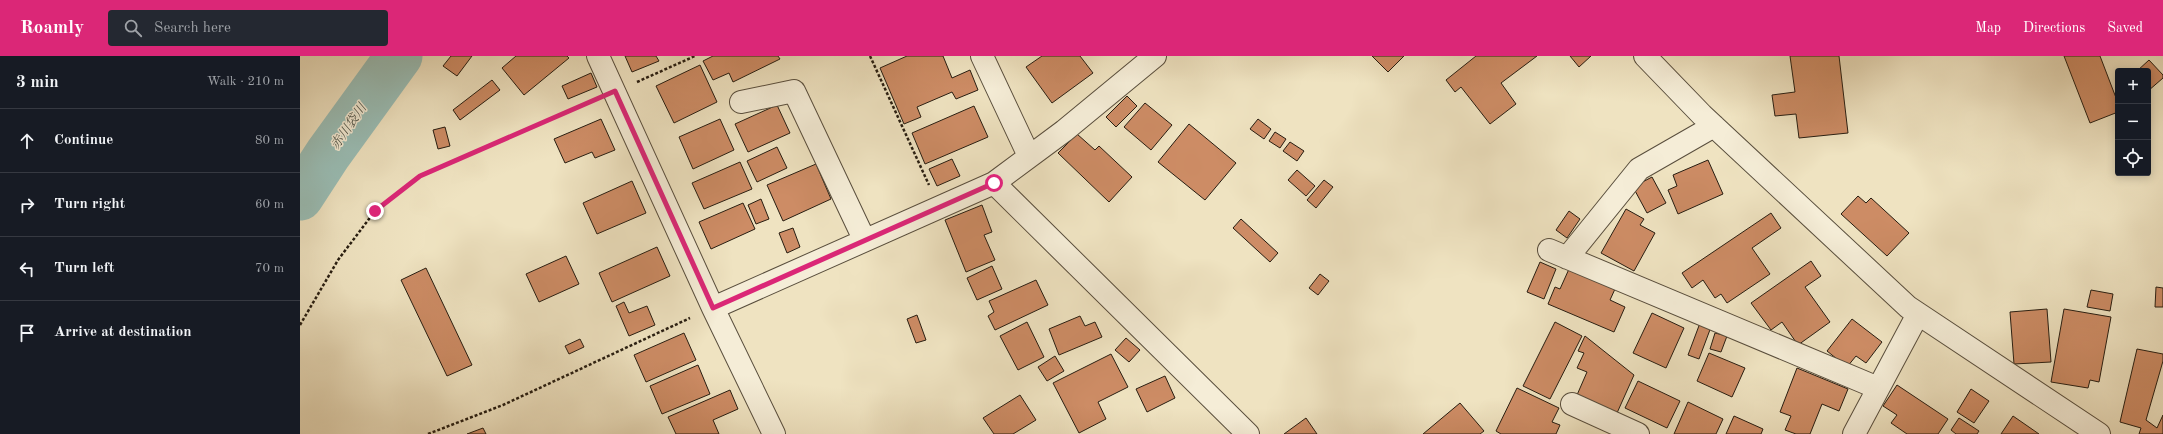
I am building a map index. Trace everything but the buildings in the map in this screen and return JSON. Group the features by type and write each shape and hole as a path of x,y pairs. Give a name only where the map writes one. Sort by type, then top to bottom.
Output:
{"street":[{"path":"598,56 713,308 774,434"},
{"path":"982,56 1029,156"},
{"path":"713,308 938,206 994,183 1064,131 1155,56"},
{"path":"1645,56 1714,126 1908,307 2099,434"},
{"path":"741,102 794,91 864,240"},
{"path":"1714,126 1639,169 1558,254 1878,388"},
{"path":"994,183 1248,434"},
{"path":"1854,434 1918,314"},
{"path":"1572,404 1638,434"}],"path":[{"path":"300,325 338,260 375,211 420,176 695,56"},
{"path":"870,56 938,206"},
{"path":"428,434 503,405 713,308"}],"waterway":[{"name":"赤川袋川","path":"300,197 328,154 399,56"}],"route":[{"path":"375,211 420,176 615,91 713,308 938,206 994,183"}]}
